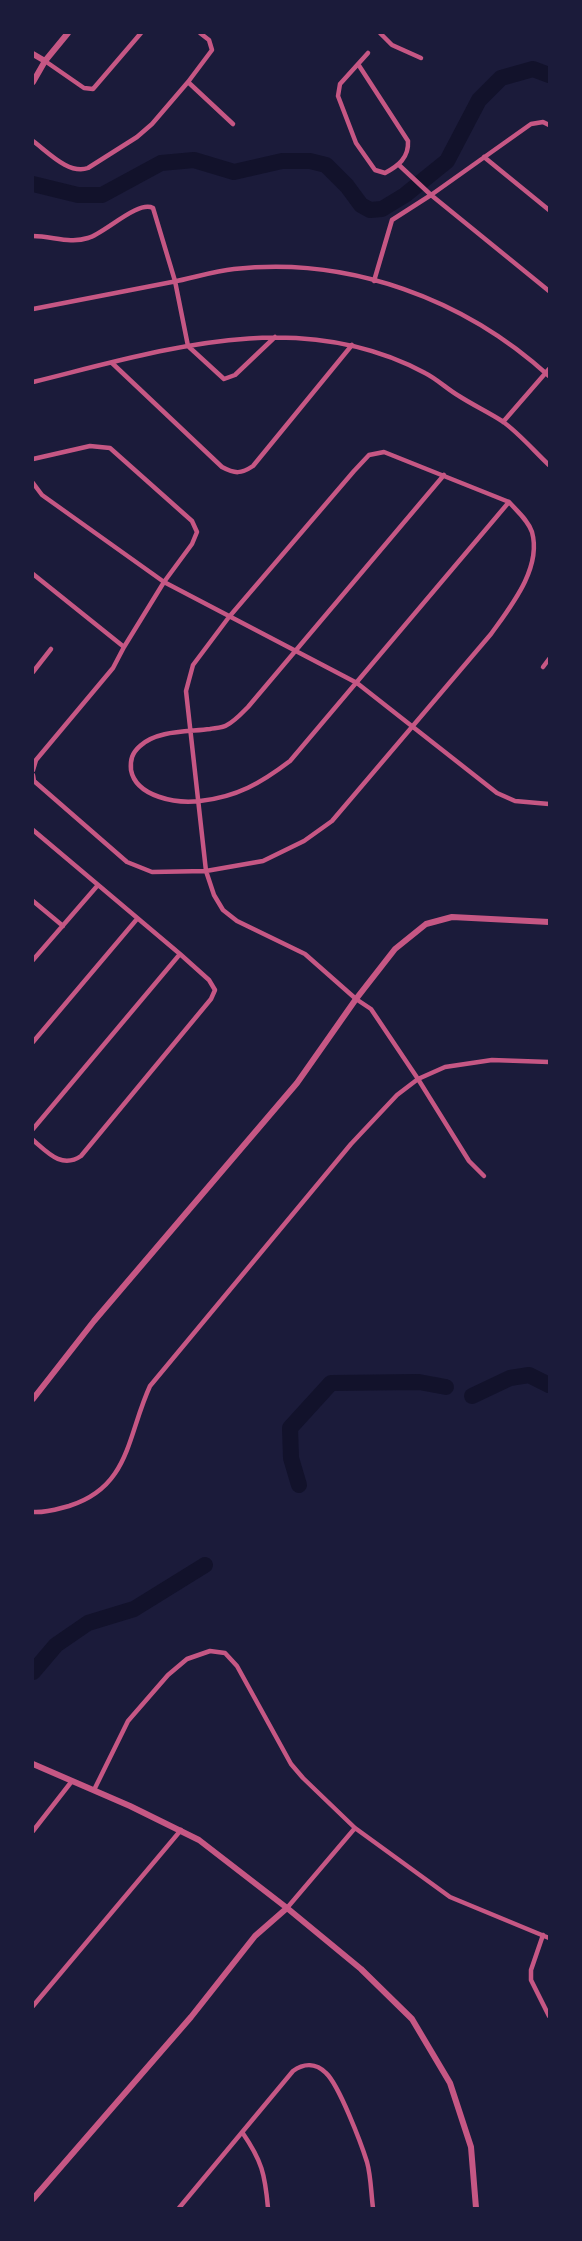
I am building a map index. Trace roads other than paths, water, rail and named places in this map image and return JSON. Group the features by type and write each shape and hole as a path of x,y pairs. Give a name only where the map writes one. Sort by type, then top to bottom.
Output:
{"street":[{"path":"33,82 45,62 68,33"},
{"path":"33,54 84,88 93,89 141,33"},
{"path":"33,141 73,170 81,171 137,137 152,124 212,50 209,40 201,33"},
{"path":"380,33 392,45 421,58"},
{"path":"358,64 408,141 408,150 399,165 385,173 375,170 353,137 338,96 338,89 358,64 368,53"},
{"path":"188,82 233,124"},
{"path":"374,281 392,220 531,124 543,122 549,125"},
{"path":"484,157 549,210"},
{"path":"399,165 430,195 549,291"},
{"path":"33,236 74,241 89,238 104,231 130,212 147,205 153,207 175,281 188,346 224,379 235,375 275,337"},
{"path":"33,309 234,269 281,267 328,270 374,281 407,289 446,305 475,321 548,372 503,422"},
{"path":"33,382 188,346 240,338 314,338 352,345 426,373 460,397 503,422 549,465"},
{"path":"112,363 222,467 240,473 253,466 352,345"},
{"path":"33,459 90,446 110,448 192,521 197,532 124,647 114,669 36,759 33,770"},
{"path":"33,775 34,782 127,862 152,872 206,871 262,861 304,841 332,820 414,727 491,634 514,601 532,560 534,544 531,530 524,518 509,502 384,452 369,455 230,617 193,665 186,691 206,871 214,895 223,910 237,921 305,954 356,999 371,1009 469,1161 484,1176"},
{"path":"444,475 248,707 226,726 163,735 141,745 132,754 130,764 132,775 138,786 167,800 198,801 234,795 262,782 290,761 509,502"},
{"path":"33,483 42,495 164,582 357,683 497,793 515,801 549,804"},
{"path":"33,574 124,647"},
{"path":"33,672 51,649"},
{"path":"543,666 549,659"},
{"path":"33,830 180,954 209,981 215,990 211,999 81,1156 70,1161 56,1160 33,1140"},
{"path":"33,960 98,885"},
{"path":"33,901 63,926"},
{"path":"33,1399 94,1321 297,1083 356,999 395,949 426,924 452,917 549,922"},
{"path":"33,1042 137,919"},
{"path":"33,1128 180,954"},
{"path":"33,1512 45,1512 68,1506 84,1501 101,1491 120,1468 150,1386 351,1144 398,1095 418,1079 446,1067 492,1060 549,1062"},
{"path":"94,1790 128,1721 168,1676 187,1659 210,1651 225,1653 237,1666 291,1764 355,1828 450,1897 549,1938"},
{"path":"33,1764 199,1840 288,1908 361,1969 412,2019 450,2083 471,2147 476,2208"},
{"path":"33,1831 72,1781"},
{"path":"33,2199 191,2017 255,1936 288,1908 355,1828"},
{"path":"33,2006 181,1830"},
{"path":"543,1935 531,1970 531,1980 549,2016"},
{"path":"179,2208 293,2071 301,2065 316,2066 325,2071 332,2080 367,2163 373,2208"},
{"path":"242,2132 254,2149 265,2174 268,2208"}],"waterway":[{"path":"33,184 78,195 102,195 161,163 194,160 234,172 282,161 310,161 326,165 347,186 361,205 370,210 382,209 405,195 447,161 479,100 501,78 533,69 549,75"},
{"path":"472,1396 510,1378 529,1375 549,1385"},
{"path":"299,1485 291,1458 290,1428 331,1383 419,1382 446,1387"},
{"path":"33,1672 56,1645 88,1623 134,1609 205,1565"}]}
